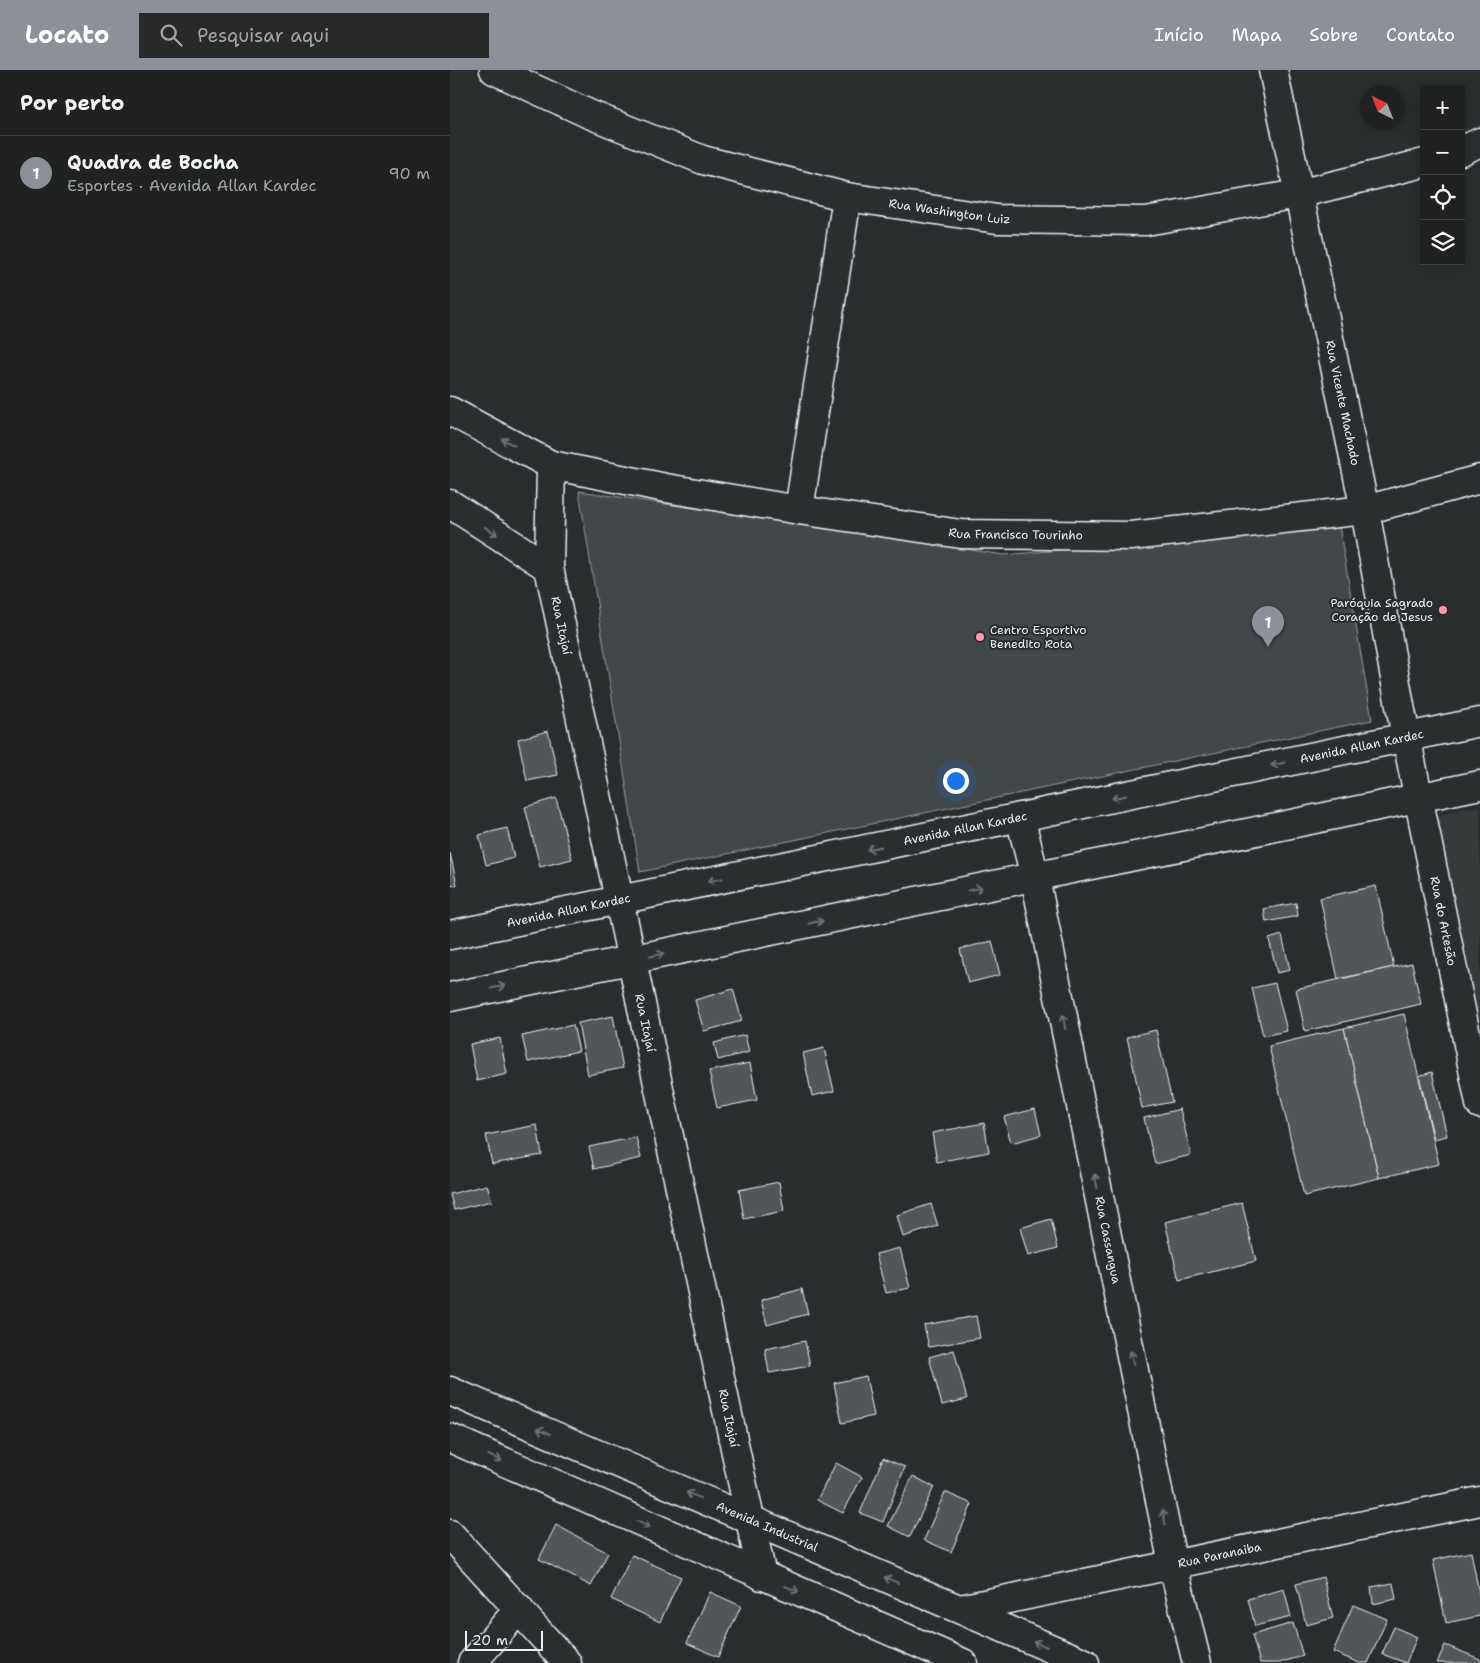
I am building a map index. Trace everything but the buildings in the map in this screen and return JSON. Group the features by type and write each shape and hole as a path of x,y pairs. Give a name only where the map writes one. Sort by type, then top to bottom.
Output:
{"street":[{"name":"Rua Washington Luiz","path":"494,70 589,114 703,160 847,197 997,218 1146,221 1298,194 1420,164"},
{"name":"Rua Vicente Machado","path":"1273,70 1365,510 1406,738"},
{"path":"1465,149 1480,142"},
{"path":"799,510 847,197"},
{"name":"Rua Francisco Tourinho","path":"450,411 551,465 666,488 961,534 1131,536 1365,510 1480,479"},
{"name":"Rua Itajaí","path":"551,465 549,568 762,1576"},
{"path":"450,504 549,568"},
{"name":"Avenida Allan Kardec","path":"450,935 1480,722"},
{"name":"Rua do Artesão","path":"1406,738 1480,1104"},
{"path":"450,997 1480,785"},
{"name":"Rua Cassangua","path":"1020,818 1035,877 1173,1565 1197,1663"},
{"name":"Avenida Industrial","path":"450,1391 1085,1663"},
{"path":"450,1438 963,1663"},
{"name":"Rua Paranaiba","path":"960,1609 1480,1501"},
{"path":"450,1534 567,1663"},
{"path":"472,1663 519,1609"}],"shaded area":[{"name":"Centro Esportivo Benedito Rota","path":"579,491 939,545 956,541 958,548 1004,555 1339,526 1372,720 640,872"},
{"path":"1480,806 1480,1021 1435,816"}],"place":[{"name":"Paróquia Sagrado Coração de Jesus","path":"1443,610"},
{"name":"Centro Esportivo Benedito Rota","path":"980,637"},
{"name":"Quadra de Bocha","path":"1268,647"}]}
